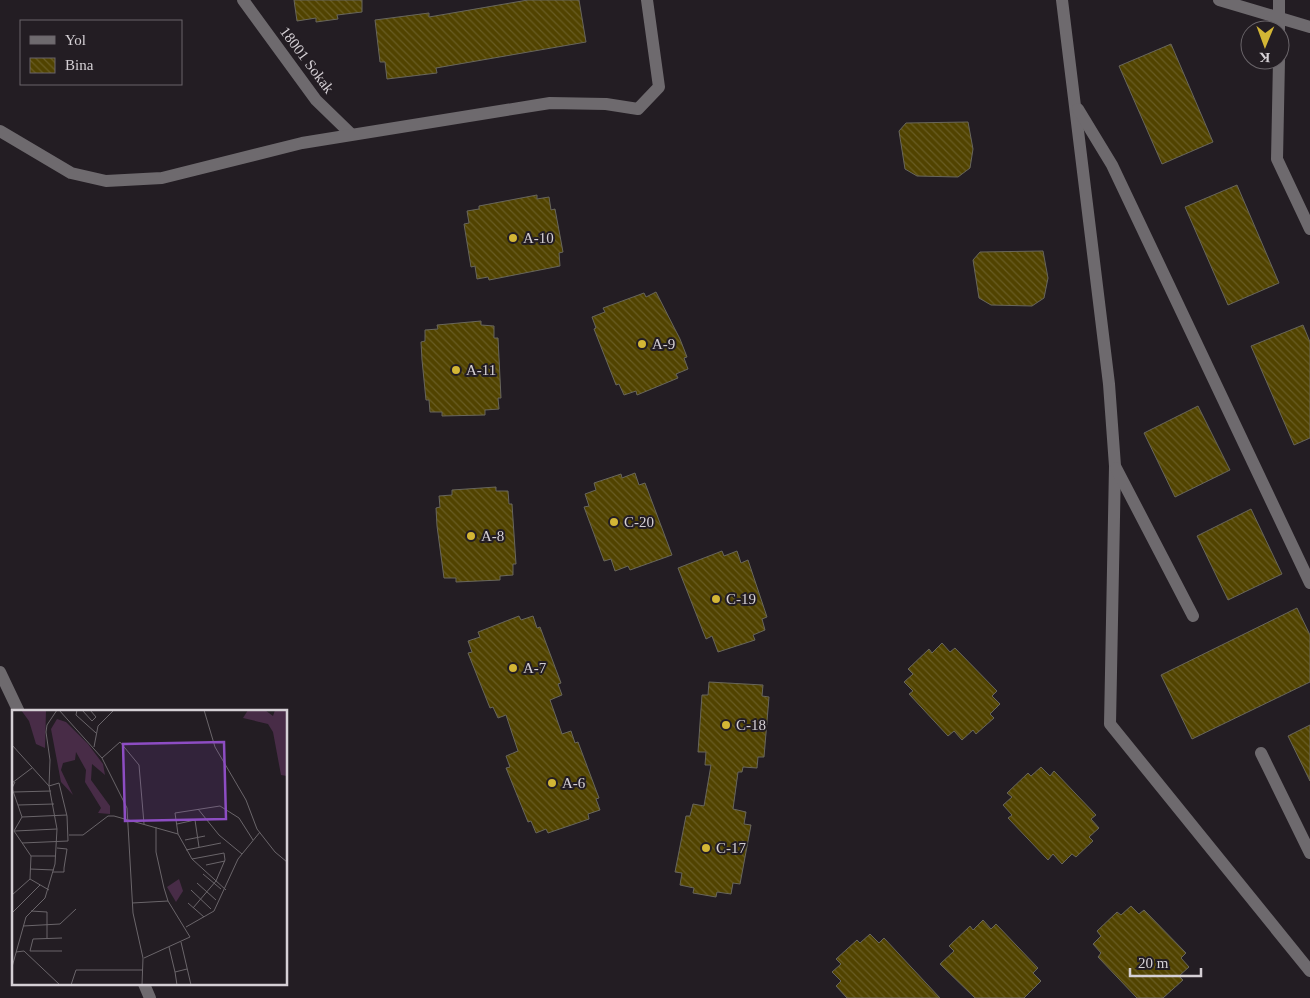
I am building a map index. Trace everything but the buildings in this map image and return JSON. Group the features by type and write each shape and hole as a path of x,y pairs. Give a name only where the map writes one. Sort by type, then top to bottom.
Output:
{"street":[{"name":"18001 Sokak","path":"243,0 316,100 351,134"},
{"path":"0,132 71,173 106,181 162,178 302,143 550,104 606,104 638,109 659,87 647,0"},
{"path":"1062,0 1109,384 1115,466 1110,724 1310,970"},
{"path":"1219,0 1269,20"},
{"path":"1279,0 1279,20"},
{"path":"1290,25 1310,27"},
{"path":"1279,70 1277,159 1310,229"},
{"path":"1076,105 1112,165 1310,583"},
{"path":"1115,466 1193,616"},
{"path":"0,672 18,710"},
{"path":"1261,753 1310,853"},
{"path":"145,986 150,998"}],"place":[{"name":"A-10","path":"513,238"},
{"name":"A-9","path":"642,344"},
{"name":"A-11","path":"456,370"},
{"name":"C-20","path":"614,522"},
{"name":"A-8","path":"471,536"},
{"name":"C-19","path":"716,599"},
{"name":"A-7","path":"513,668"},
{"name":"C-18","path":"726,725"},
{"name":"A-6","path":"552,783"},
{"name":"C-17","path":"706,848"}]}
